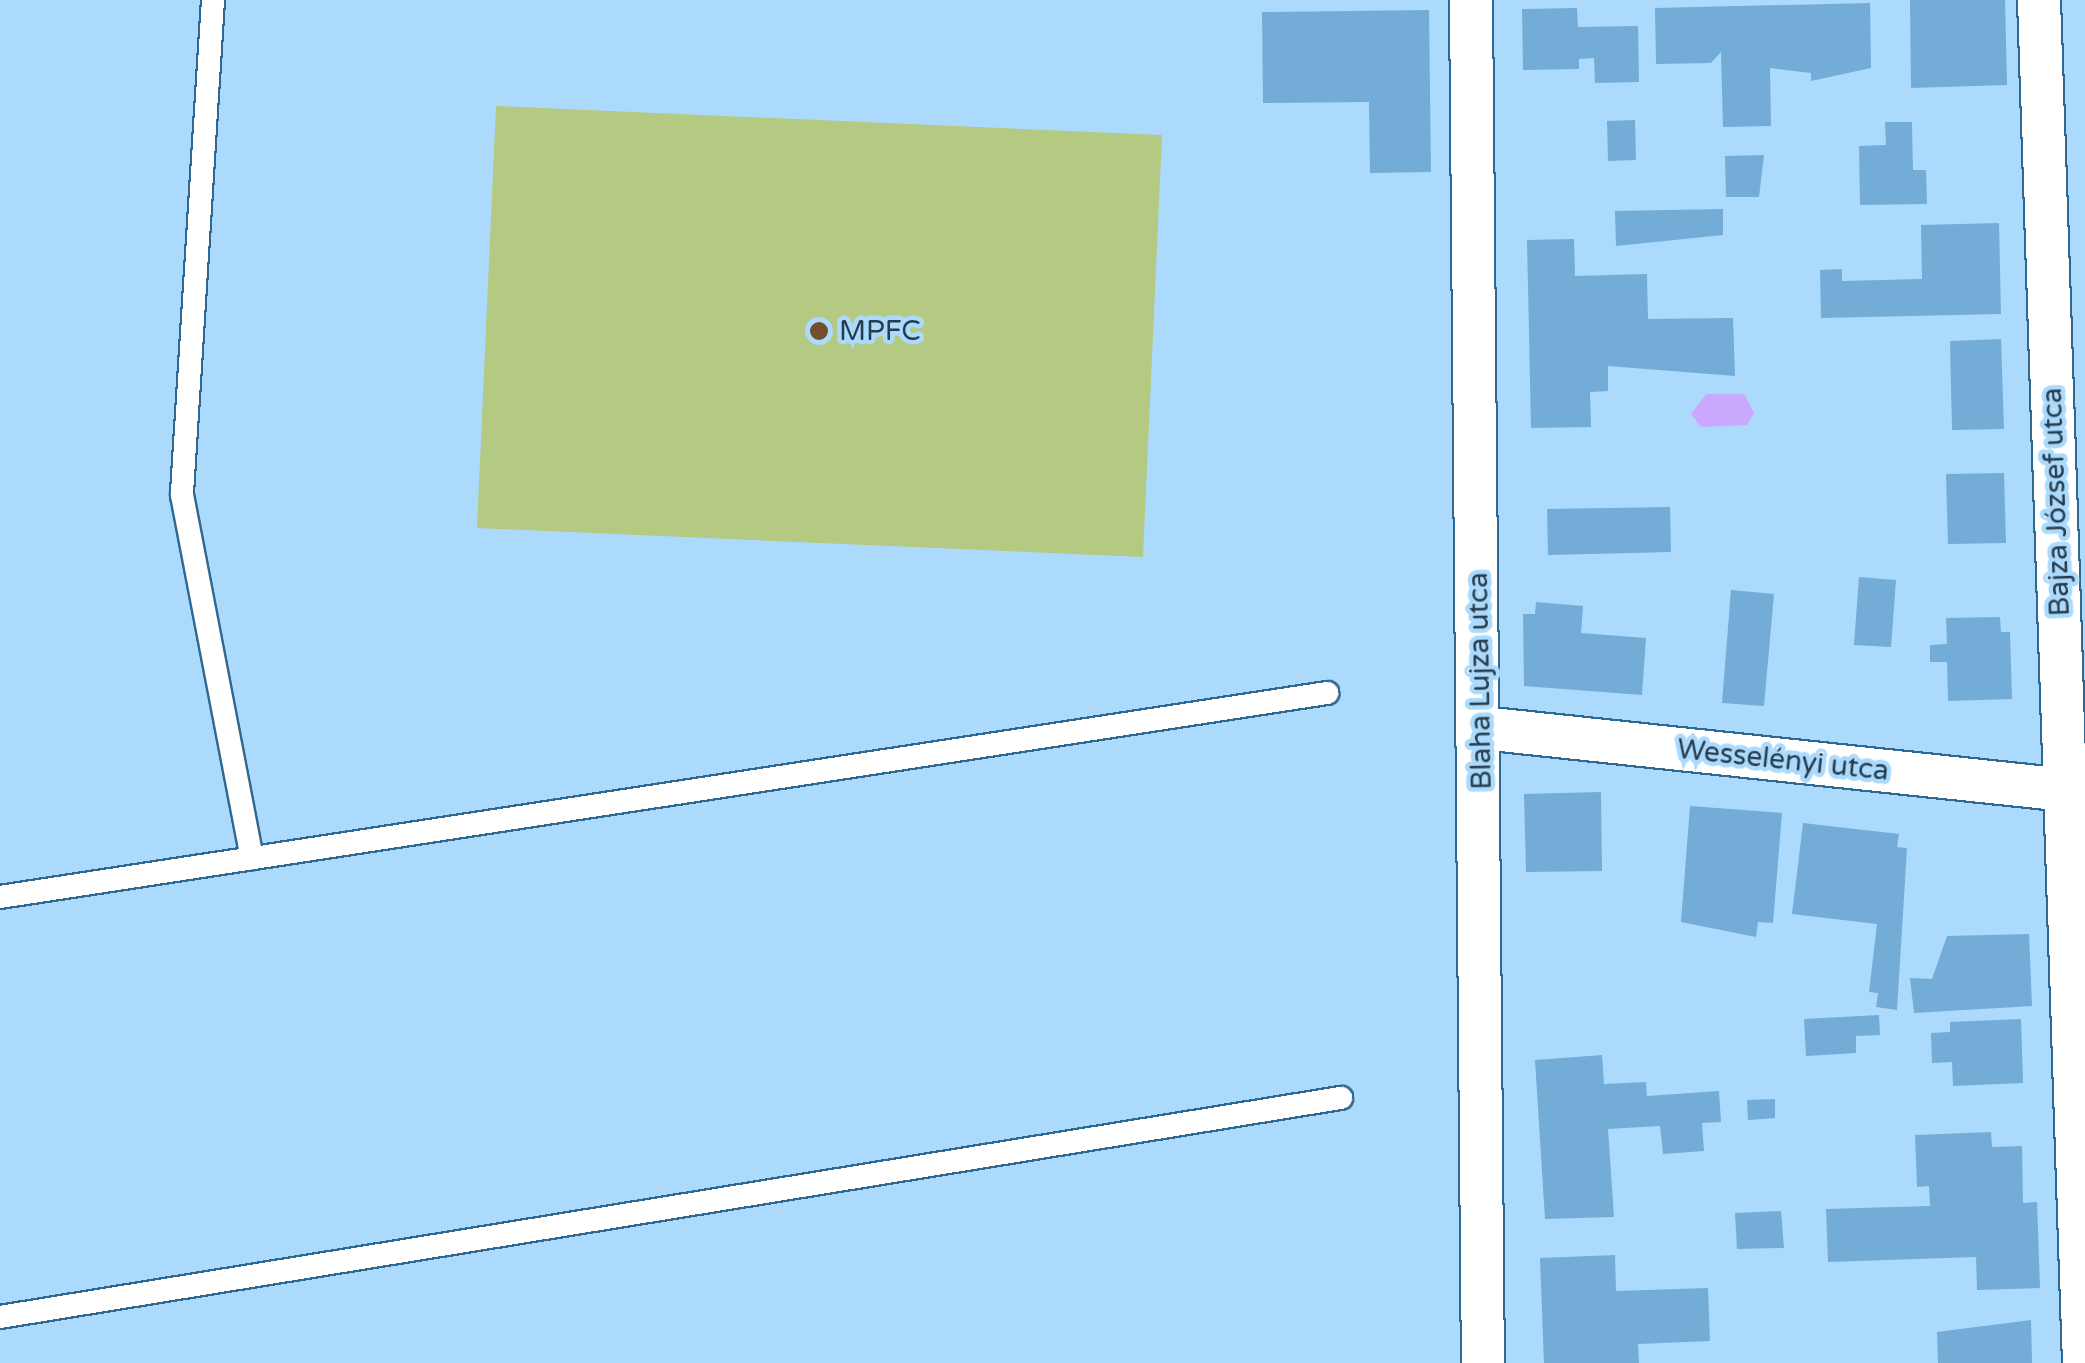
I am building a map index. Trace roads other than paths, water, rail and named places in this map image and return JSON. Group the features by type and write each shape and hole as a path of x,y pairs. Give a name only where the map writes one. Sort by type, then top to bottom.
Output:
{"street":[{"name":"Blaha Lujza utca","path":"1471,0 1482,728 1483,1363"},
{"name":"Bajza József utca","path":"2039,0 2075,791 2084,1363"},
{"name":"Wesselényi utca","path":"1482,728 2075,791"}],"lane":[{"path":"213,0 182,495 252,858"},
{"path":"0,897 1327,694"},
{"path":"0,1317 1341,1098"}],"place":[{"name":"MPFC","path":"819,331"}]}
